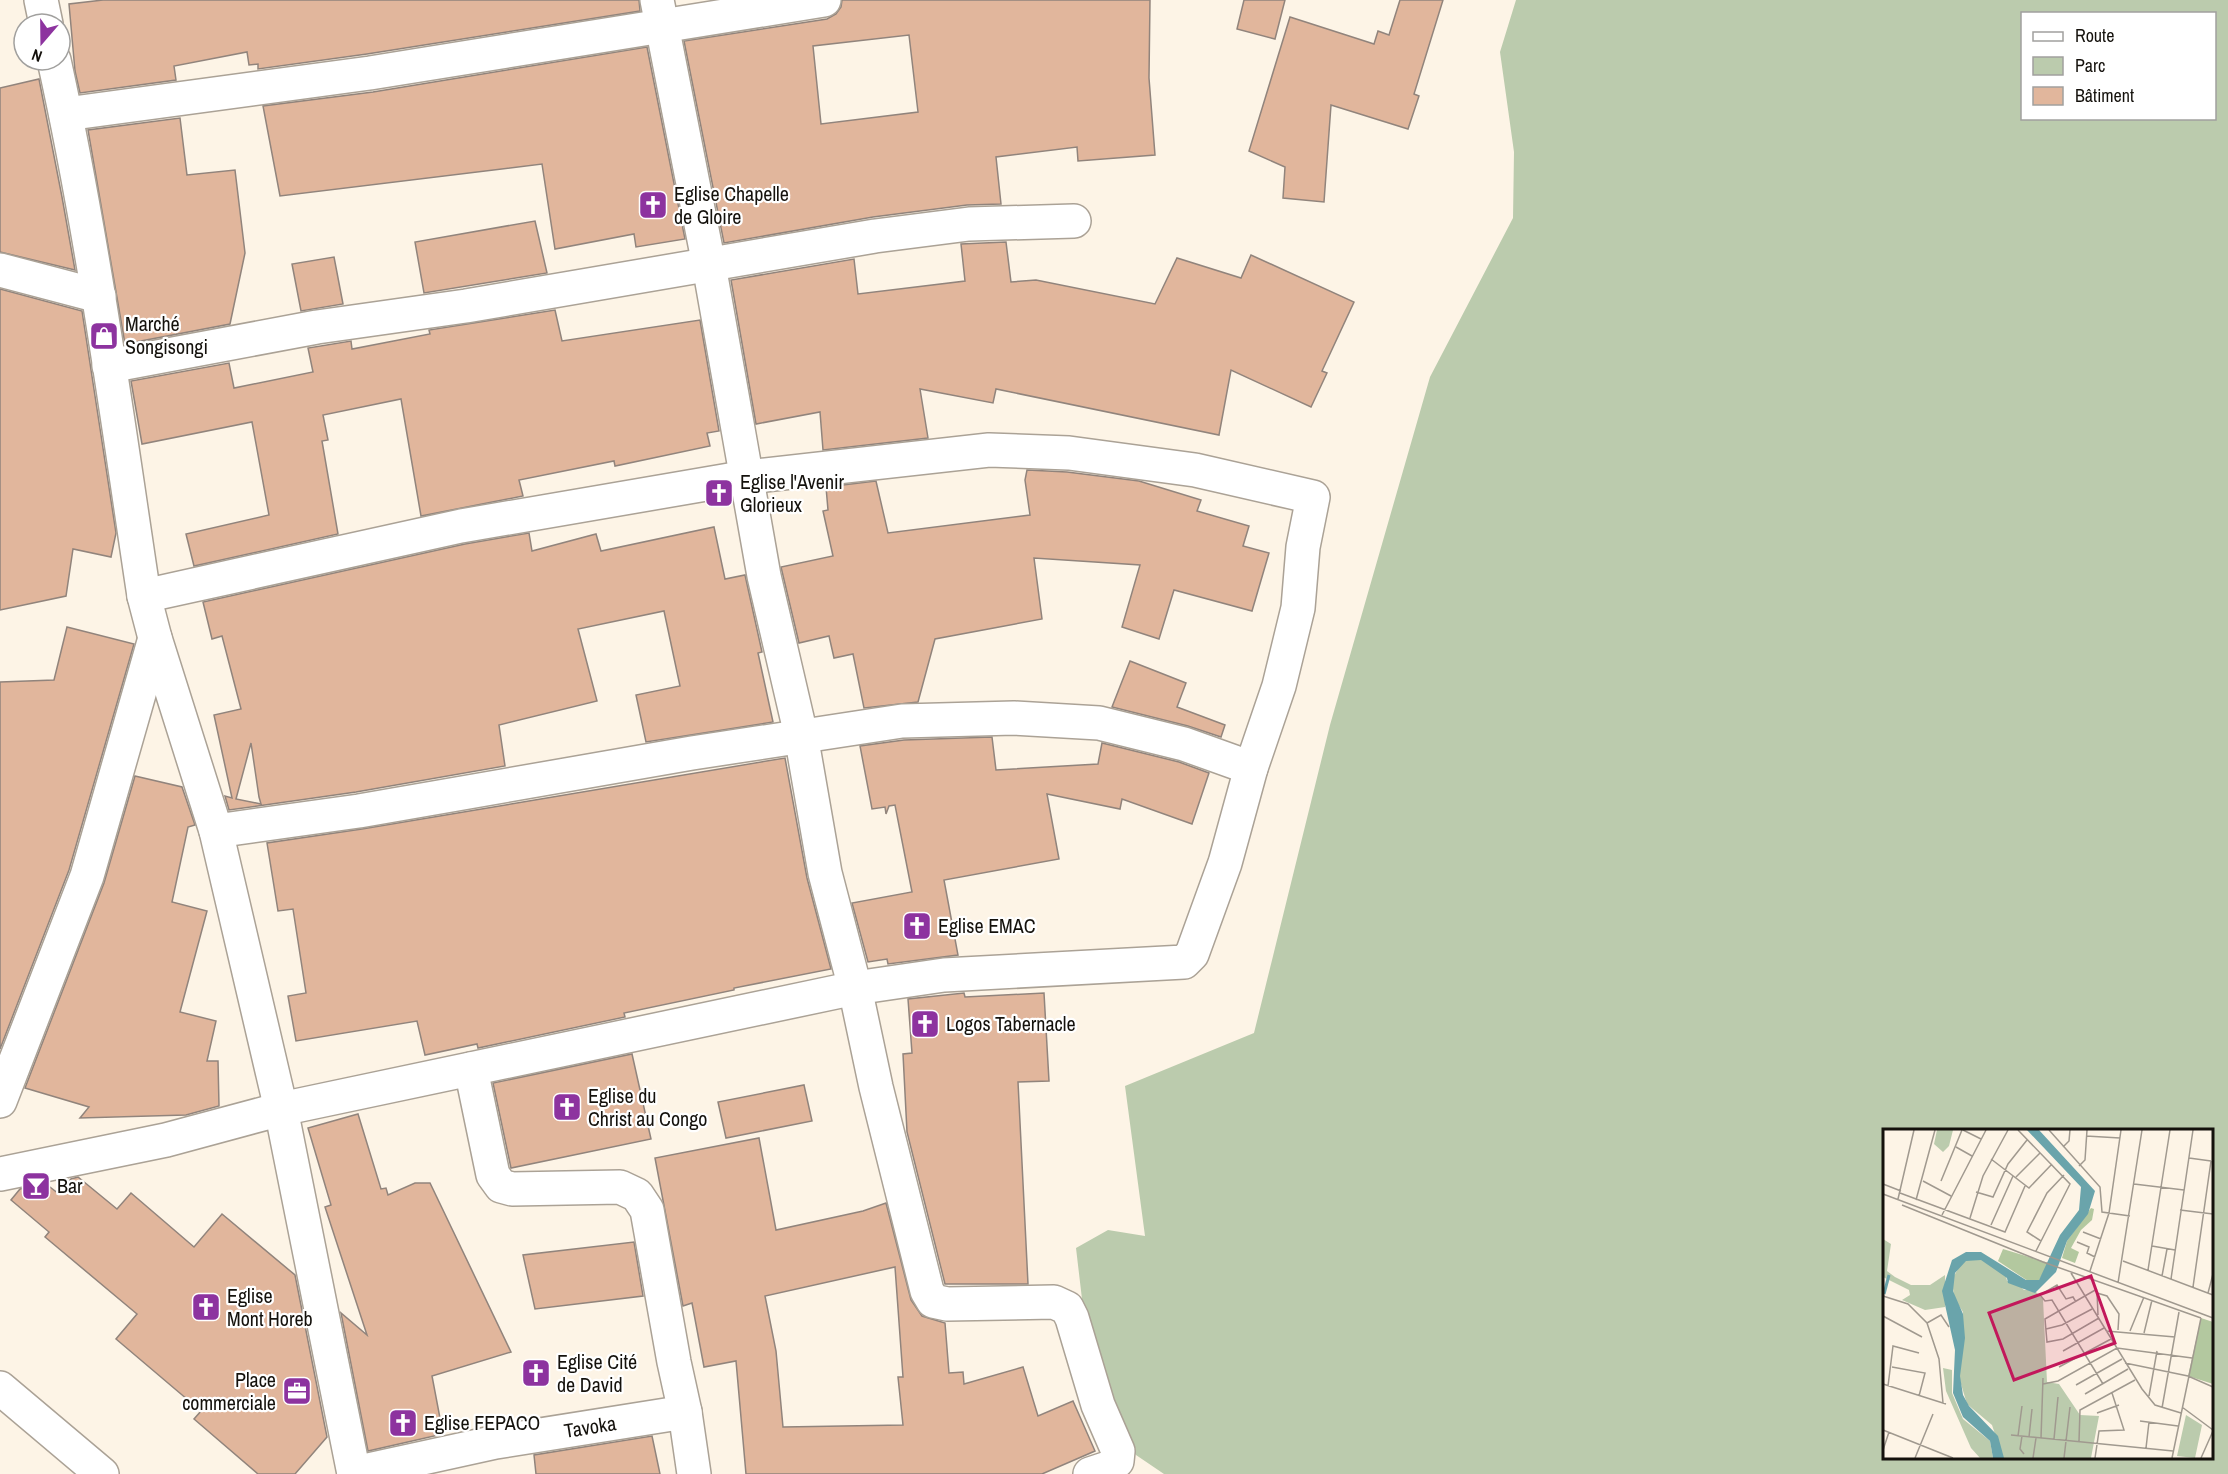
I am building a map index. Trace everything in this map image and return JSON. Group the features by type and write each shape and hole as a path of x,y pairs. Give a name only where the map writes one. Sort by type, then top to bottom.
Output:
{"main road":[{"path":"66,114 370,73 659,12 824,0"},
{"path":"659,12 709,265 764,576 801,735 825,873 855,988 876,1087 927,1291 933,1301 947,1304 1054,1302 1067,1308 1098,1405 1118,1451 1103,1467"},
{"path":"57,72 99,296 144,596 216,831 281,1109 354,1473"},
{"path":"109,366 317,327 466,306 875,236 969,224 1074,222"},
{"path":"0,270 99,296"},
{"path":"0,1174 166,1140 281,1109 471,1070 613,1037 855,988 944,975 1185,962 1192,954 1225,863 1251,768 1279,686 1298,608 1303,547 1313,497 1196,470 1069,453 989,450 747,477 461,526 144,596"},
{"path":"0,1101 87,876 155,638"},
{"path":"216,831 359,811 801,735 902,721 1014,718 1099,723 1185,744 1251,768"},
{"path":"471,1070 493,1175 501,1186 512,1189 620,1187 637,1194 647,1210 685,1412 694,1474"},
{"path":"0,1388 102,1474"},
{"name":"Tavoka","path":"354,1473 496,1442 685,1412"}],"green space":[{"path":"1516,0 2228,0 2228,1474 1164,1474 1136,1455 1122,1439 1086,1333 1076,1248 1108,1230 1145,1236 1125,1086 1254,1033 1330,725 1430,377 1513,218 1514,152 1500,52"}],"building":[{"path":"103,0 639,0 640,11 258,69 258,64 249,65 247,52 174,66 176,80 80,93 75,71 72,12 70,12 69,4"},
{"path":"842,0 1150,0 1149,78 1155,155 1078,161 1077,147 996,157 1001,204 967,205 873,217 724,243 684,41 827,19 836,14 841,7","holes":["909,35 918,112 821,124 813,46"]},
{"path":"1244,0 1285,0 1275,39 1237,29"},
{"path":"1400,0 1443,0 1414,94 1419,96 1408,129 1331,105 1324,202 1283,198 1285,167 1249,151 1290,17 1374,44 1378,31 1389,35"},
{"path":"647,47 685,239 636,247 634,234 555,249 542,164 280,196 263,106 373,92"},
{"path":"39,79 75,270 0,252 0,88"},
{"path":"180,118 187,175 235,170 245,253 230,324 125,344 88,130"},
{"path":"535,221 547,273 424,293 415,242"},
{"path":"1006,242 1011,282 1036,280 1155,304 1177,258 1241,278 1251,255 1354,302 1322,371 1327,373 1311,407 1231,370 1219,435 996,389 993,403 920,389 928,438 823,450 820,412 756,424 731,280 854,259 858,294 965,281 961,244"},
{"path":"334,257 343,304 301,311 292,264"},
{"path":"0,289 82,311 116,533 111,557 73,549 66,596 0,610"},
{"path":"555,310 562,341 700,320 719,431 707,433 710,446 615,466 614,461 519,480 523,496 421,516 401,399 323,415 328,440 322,441 338,534 194,566 186,534 269,515 252,422 142,444 131,381 229,363 234,388 313,372 308,348 351,341 352,349 430,334 429,330"},
{"path":"1027,470 1067,472 1139,481 1201,500 1197,511 1249,526 1243,546 1269,553 1252,611 1174,590 1159,639 1122,627 1140,565 1034,558 1042,619 935,639 918,702 864,708 853,654 834,658 829,636 799,643 781,567 833,556 823,511 828,510 826,487 876,481 888,533 1030,515 1025,480"},
{"path":"714,527 725,579 745,575 762,652 758,653 773,722 646,742 636,695 680,686 664,611 578,629 597,701 499,725 505,766 356,792 229,810 225,796 232,798 214,715 241,709 222,636 212,639 203,602 465,544 529,533 532,551 596,534 601,551","holes":["251,743 261,804 236,799"]},
{"path":"67,627 134,644 69,870 0,1049 0,682 54,680"},
{"path":"1130,661 1186,683 1177,707 1225,725 1221,737 1188,726 1112,707"},
{"path":"992,737 996,770 1098,764 1102,743 1179,762 1209,773 1192,824 1122,799 1120,809 1047,794 1059,859 944,880 958,955 888,964 887,959 868,962 852,903 912,892 895,805 889,806 886,814 885,807 872,809 860,746 904,740"},
{"path":"785,758 807,878 831,969 734,988 734,990 624,1013 625,1017 478,1048 477,1044 425,1055 417,1021 296,1041 288,996 306,993 293,909 278,911 267,843"},
{"path":"135,776 182,787 195,825 188,827 172,902 207,911 180,1012 216,1021 207,1061 218,1061 219,1106 186,1115 80,1118 89,1107 25,1088 104,883"},
{"path":"964,993 965,997 1044,993 1049,1081 1018,1082 1028,1284 945,1284 907,1132 903,1054 912,1053 908,999"},
{"name":"Eglise du Christ au Congo","path":"632,1054 651,1139 511,1168 493,1083"},
{"path":"804,1085 812,1121 726,1138 718,1102"},
{"path":"358,1114 381,1189 386,1188 388,1195 415,1183 430,1183 511,1352 432,1376 443,1434 368,1451 341,1313 367,1335 325,1207 331,1205 308,1128"},
{"path":"759,1138 776,1230 863,1211 886,1203 911,1300 922,1316 945,1323 949,1373 963,1372 964,1384 1023,1367 1038,1416 1073,1401 1095,1451 1042,1474 746,1474 736,1361 704,1367 692,1303 683,1306 655,1158","holes":["895,1267 903,1377 898,1377 903,1425 783,1427 776,1351 765,1296"]},
{"path":"78,1177 117,1209 131,1193 194,1247 222,1214 295,1275 327,1437 295,1474 258,1474 194,1419 201,1411 116,1339 137,1314 45,1237 49,1232 11,1200 20,1189 46,1184 59,1194 71,1179"},
{"path":"634,1242 643,1296 535,1309 523,1255"},
{"path":"652,1436 660,1474 536,1474 534,1455"}],"place":[{"name":"Eglise Chapelle de Gloire","path":"653,205"},
{"name":"Marché Songisongi","path":"104,336"},
{"name":"Eglise l'Avenir Glorieux","path":"719,493"},
{"name":"Eglise EMAC","path":"917,926"},
{"name":"Logos Tabernacle","path":"925,1024"},
{"name":"Eglise du Christ au Congo","path":"567,1107"},
{"name":"Bar","path":"36,1186"},
{"name":"Eglise Mont Horeb","path":"206,1307"},
{"name":"Eglise Cité de David","path":"536,1373"},
{"name":"Place commerciale","path":"297,1391"},
{"name":"Eglise FEPACO","path":"403,1423"}]}
